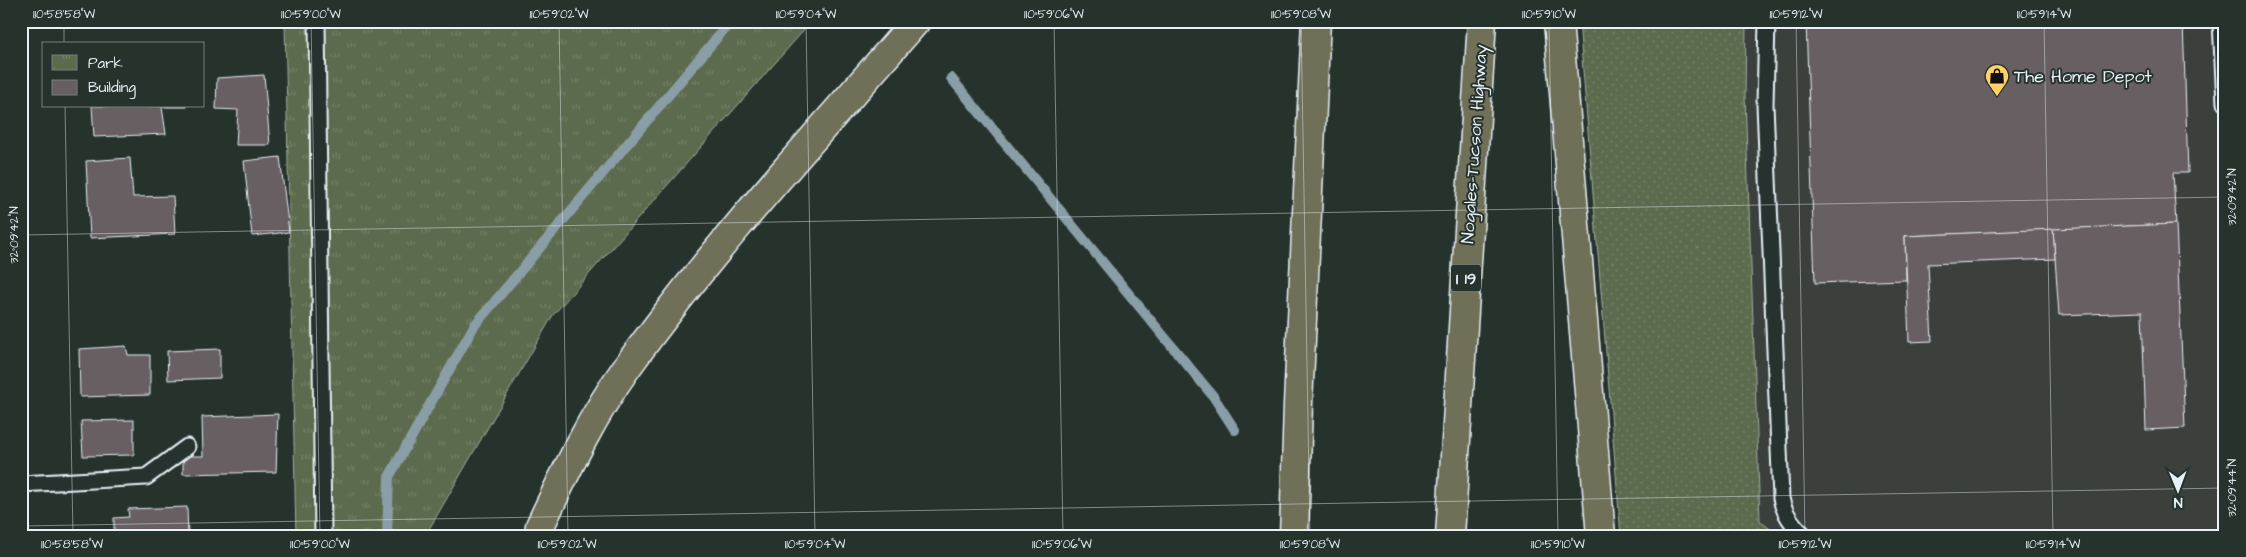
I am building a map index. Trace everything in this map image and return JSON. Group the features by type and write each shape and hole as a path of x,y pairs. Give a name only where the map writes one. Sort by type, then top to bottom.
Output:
{"highway":[{"path":"538,536 540,526 578,445 627,368 758,203 916,21"},
{"path":"1294,536 1316,21"},
{"name":"Nogales–Tucson Highway","path":"1450,536 1482,21"},
{"path":"1558,21 1601,536"}],"lane":[{"path":"317,21 323,536"},
{"path":"1767,21 1765,104 1781,498 1786,516 1805,536"},
{"path":"2222,21 2225,103"},
{"path":"21,484 146,477 187,447"}],"shaded area":[{"path":"1690,21 2225,21 2225,536 1706,536"}],"green space":[{"path":"285,21 812,21 553,315 425,536 296,536"},
{"path":"1579,21 1746,21 1745,96 1760,521 1779,536 1621,536"}],"building":[{"name":"The Home Depot","path":"1806,21 2183,21 2188,173 2173,173 2176,224 1905,236 1906,280 1815,283"},
{"path":"264,75 270,145 236,145 238,110 216,109 217,78"},
{"path":"92,108 162,108 166,134 94,137"},
{"path":"280,157 289,232 252,236 244,161"},
{"path":"130,158 133,197 173,196 175,234 90,238 86,161"},
{"path":"2176,224 2185,428 2146,430 2142,312 2059,315 2053,229"},
{"path":"2053,229 2055,259 1928,264 1932,341 1909,342 1905,236"},
{"path":"126,346 128,355 150,355 150,395 80,397 79,349"},
{"path":"220,349 220,378 168,380 167,351"},
{"path":"278,414 276,472 183,474 183,456 203,456 202,417"},
{"path":"134,420 134,455 83,456 81,421"},
{"path":"187,507 188,536 114,536 114,518 129,517 128,509"}],"waterway":[{"path":"387,536 389,477 474,326 731,21"},
{"path":"951,78 1213,396 1235,430"}],"place":[{"name":"The Home Depot","path":"1997,97"}]}
